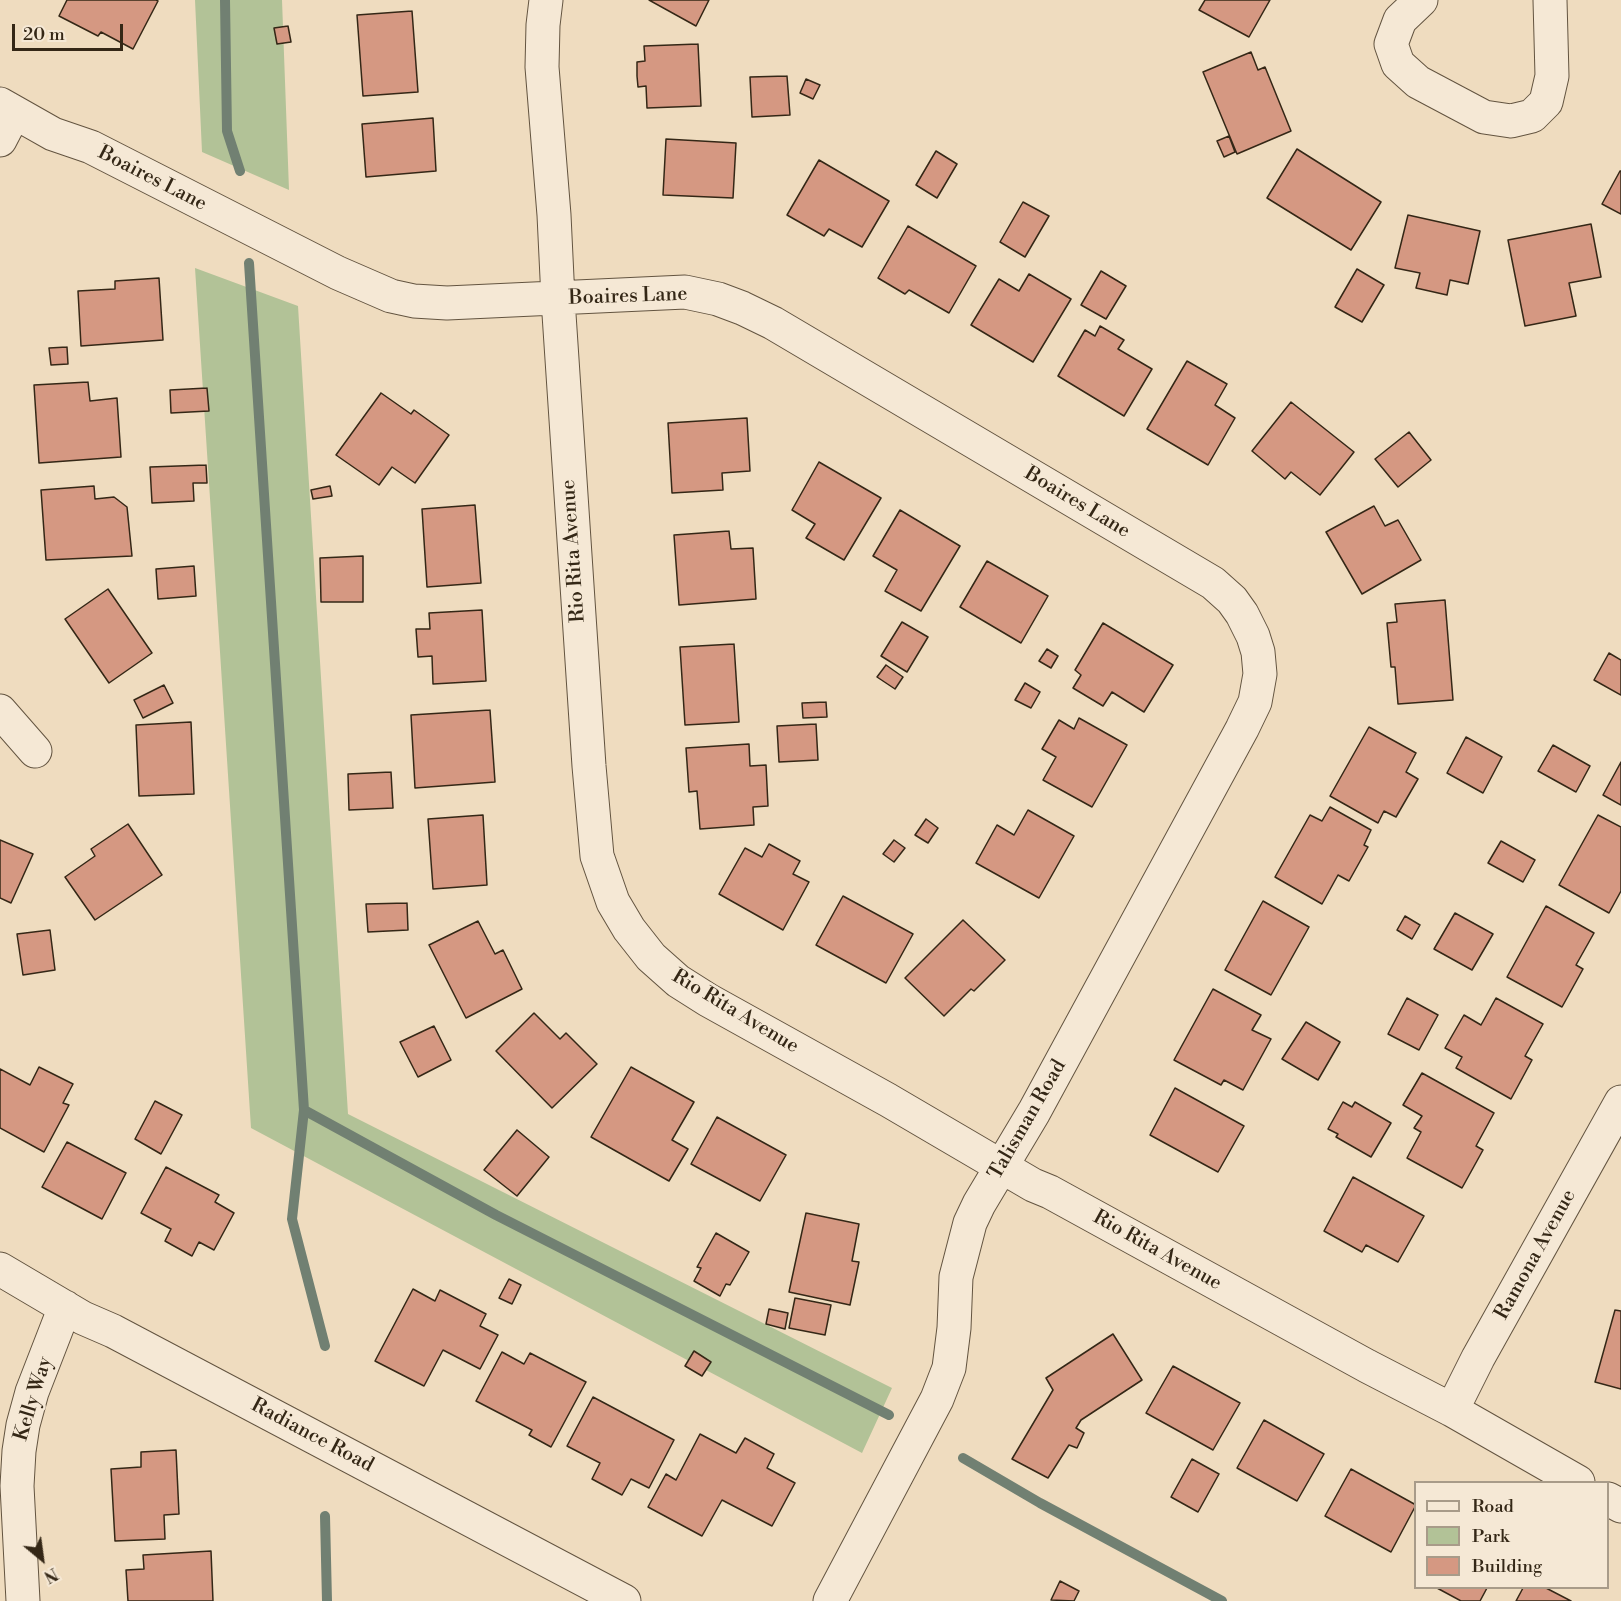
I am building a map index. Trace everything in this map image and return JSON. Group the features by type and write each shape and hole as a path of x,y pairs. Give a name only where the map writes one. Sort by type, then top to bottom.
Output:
{"street":[{"name":"Rio Rita Avenue","path":"546,0 543,25 543,67 589,766 597,856 613,902 629,929 651,957 678,981 708,1000 888,1100 1002,1167 1452,1410 1576,1481"},
{"path":"1421,0 1400,20 1391,44 1398,64 1418,81 1484,117 1511,122 1532,116 1546,102 1552,76 1550,0"},
{"name":"Boaires Lane","path":"5,119 91,147 338,273 391,296 414,301 447,303 685,292 718,299 773,323 1213,583 1232,600 1242,614 1258,652"},
{"name":"Talisman Road","path":"830,1601 937,1399 949,1368 954,1328 956,1277 970,1223 1040,1102 1242,729 1255,702 1260,674 1258,652"},
{"path":"0,711 35,751"},
{"name":"Ramona Avenue","path":"1452,1410 1478,1358 1621,1102"},
{"name":"Radiance Road","path":"0,1269 65,1307 624,1601"},
{"name":"Kelly Way","path":"23,1601 17,1486 19,1451 32,1392 65,1307"}],"green space":[{"path":"195,0 282,0 289,190 202,152"},
{"path":"195,268 298,306 348,1114 892,1388 862,1453 251,1128"}],"building":[{"path":"67,0 158,1 133,49 101,32 98,36 59,16"},
{"path":"649,0 709,0 696,26"},
{"path":"1205,0 1270,0 1249,37 1199,10"},
{"path":"412,11 418,92 363,96 357,15"},
{"path":"288,26 291,42 277,44 274,28"},
{"path":"698,44 701,106 647,108 646,86 638,87 637,76 637,62 645,61 644,46"},
{"path":"1251,52 1258,70 1265,67 1291,131 1237,154 1203,72"},
{"path":"787,76 790,115 752,117 750,77"},
{"path":"806,79 820,85 813,99 800,93"},
{"path":"433,118 436,171 366,177 362,124"},
{"path":"1229,136 1235,152 1224,157 1217,141"},
{"path":"666,139 736,143 733,198 663,195"},
{"path":"1297,149 1381,202 1351,250 1267,198"},
{"path":"936,151 957,164 937,198 916,185"},
{"path":"819,160 889,201 862,247 829,229 824,236 787,215"},
{"path":"1621,171 1621,214 1602,204"},
{"path":"1023,202 1049,216 1025,257 1000,242"},
{"path":"1408,215 1480,231 1468,284 1450,280 1447,295 1416,288 1420,273 1395,268"},
{"path":"1591,224 1601,277 1569,283 1576,316 1525,326 1508,240"},
{"path":"908,226 976,266 949,313 909,290 905,294 878,278"},
{"path":"1357,269 1384,285 1362,322 1335,307"},
{"path":"1101,271 1126,286 1106,319 1081,305"},
{"path":"1029,274 1071,299 1033,362 971,325 999,279 1019,291"},
{"path":"159,278 163,340 81,346 78,291 115,289 115,281"},
{"path":"1100,326 1124,340 1118,349 1152,369 1124,416 1058,376 1085,330 1095,336"},
{"path":"67,347 68,364 51,365 49,348"},
{"path":"1187,361 1227,384 1215,405 1235,418 1208,465 1147,429"},
{"path":"88,382 90,401 117,398 121,457 39,463 34,385"},
{"path":"207,388 209,411 171,413 170,390"},
{"path":"381,393 411,414 414,410 449,435 415,483 392,467 379,485 336,455"},
{"path":"1291,402 1354,452 1320,495 1291,472 1285,479 1252,451"},
{"path":"747,418 750,471 722,473 723,490 672,493 668,423"},
{"path":"1409,432 1431,460 1398,487 1375,459"},
{"path":"819,462 881,498 844,560 806,538 815,524 792,510"},
{"path":"206,465 207,483 193,483 194,501 152,503 150,467"},
{"path":"94,486 95,499 114,497 127,507 132,556 46,560 41,490"},
{"path":"330,486 332,496 313,499 311,490"},
{"path":"475,505 481,583 427,587 422,509"},
{"path":"1374,506 1385,526 1398,520 1421,560 1362,594 1326,532"},
{"path":"900,510 960,546 921,611 885,591 897,570 873,556"},
{"path":"729,531 731,549 753,548 756,599 679,605 674,535"},
{"path":"363,556 363,602 321,602 320,558"},
{"path":"987,561 1048,596 1021,643 960,607"},
{"path":"194,566 196,596 158,599 156,569"},
{"path":"108,589 152,653 109,683 65,619"},
{"path":"1445,600 1453,700 1398,704 1395,667 1391,667 1387,623 1397,622 1395,604"},
{"path":"482,610 486,681 433,684 432,656 418,657 416,629 430,629 429,613"},
{"path":"902,622 928,637 907,672 881,656"},
{"path":"1103,623 1173,665 1144,712 1112,692 1103,706 1073,688 1081,675 1075,670"},
{"path":"734,644 739,722 685,725 680,647"},
{"path":"1047,649 1058,656 1051,668 1039,661"},
{"path":"1609,653 1621,660 1621,695 1594,680"},
{"path":"886,665 903,677 895,689 877,677"},
{"path":"1025,683 1040,692 1031,708 1015,700"},
{"path":"164,685 173,703 143,718 134,700"},
{"path":"826,702 827,717 803,718 802,703"},
{"path":"490,710 495,782 415,788 411,715"},
{"path":"1079,718 1127,745 1092,807 1043,780 1056,757 1042,749 1059,720 1074,729"},
{"path":"191,722 194,794 139,796 136,725"},
{"path":"816,724 818,760 779,762 777,726"},
{"path":"1369,727 1416,753 1406,772 1418,779 1396,817 1384,811 1378,823 1330,796"},
{"path":"1466,737 1502,757 1483,793 1447,773"},
{"path":"749,744 750,766 766,765 768,806 753,807 754,825 700,829 697,791 689,792 686,748"},
{"path":"1553,745 1590,766 1576,792 1538,771"},
{"path":"1621,762 1621,805 1603,795"},
{"path":"391,772 393,808 349,810 348,774"},
{"path":"1330,807 1371,830 1364,845 1368,847 1349,881 1338,875 1322,904 1275,877 1310,815 1322,821"},
{"path":"1028,810 1074,836 1039,898 976,863 997,825 1014,835"},
{"path":"483,815 487,885 433,889 428,819"},
{"path":"1598,815 1621,827 1621,891 1609,913 1559,885"},
{"path":"926,819 938,828 928,843 915,835"},
{"path":"128,824 162,875 95,920 65,877 95,856 91,849"},
{"path":"0,840 33,854 11,903 0,898"},
{"path":"894,840 905,848 894,862 883,854"},
{"path":"1501,841 1535,860 1523,882 1488,863"},
{"path":"769,844 800,861 793,874 809,882 783,930 719,894 745,848 762,857"},
{"path":"843,896 913,934 886,983 816,945"},
{"path":"1263,901 1309,927 1271,995 1225,970"},
{"path":"407,903 408,930 368,932 366,904"},
{"path":"1546,906 1594,933 1576,965 1583,969 1562,1007 1507,977"},
{"path":"1455,913 1493,934 1472,970 1434,949"},
{"path":"1405,916 1420,925 1412,939 1397,930"},
{"path":"963,920 1005,960 974,991 971,989 944,1016 905,978"},
{"path":"478,921 495,954 503,950 522,989 466,1018 429,945"},
{"path":"50,930 55,970 23,975 17,934"},
{"path":"1213,989 1261,1015 1252,1030 1271,1039 1243,1090 1224,1080 1221,1085 1174,1060"},
{"path":"1407,998 1438,1015 1419,1050 1388,1034"},
{"path":"1496,998 1543,1024 1525,1056 1532,1060 1511,1099 1456,1068 1462,1057 1445,1048 1464,1015 1481,1025"},
{"path":"534,1013 560,1039 566,1033 597,1064 552,1108 496,1051"},
{"path":"1306,1022 1340,1042 1318,1080 1282,1059"},
{"path":"434,1026 451,1060 418,1077 400,1042"},
{"path":"39,1067 73,1084 63,1103 69,1105 44,1152 0,1128 0,1069 30,1085"},
{"path":"631,1067 694,1102 672,1140 688,1149 669,1181 591,1137"},
{"path":"1422,1073 1494,1113 1476,1146 1483,1150 1462,1188 1407,1158 1421,1132 1414,1128 1422,1116 1403,1105"},
{"path":"1175,1088 1244,1126 1218,1172 1150,1135"},
{"path":"155,1101 182,1115 161,1154 135,1139"},
{"path":"1343,1102 1352,1107 1355,1102 1391,1123 1371,1157 1336,1137 1338,1134 1328,1129"},
{"path":"717,1117 786,1155 760,1201 691,1164"},
{"path":"517,1130 549,1157 517,1196 484,1170"},
{"path":"67,1142 126,1173 102,1219 42,1187"},
{"path":"166,1167 219,1195 215,1202 234,1213 214,1250 199,1242 192,1256 165,1241 171,1229 141,1213"},
{"path":"1353,1177 1424,1216 1398,1262 1366,1245 1362,1252 1324,1231"},
{"path":"806,1213 859,1224 852,1261 859,1262 850,1305 789,1292"},
{"path":"716,1233 749,1252 730,1285 726,1284 720,1296 694,1281 701,1268 697,1267"},
{"path":"509,1279 521,1285 512,1304 499,1298"},
{"path":"413,1289 435,1301 440,1290 486,1314 480,1326 498,1335 480,1369 443,1350 424,1386 375,1361"},
{"path":"795,1298 831,1305 825,1335 789,1328"},
{"path":"769,1309 788,1313 785,1329 766,1324"},
{"path":"1615,1310 1621,1311 1621,1389 1595,1382"},
{"path":"1113,1334 1142,1380 1081,1420 1076,1428 1084,1433 1077,1448 1069,1445 1048,1478 1012,1459 1053,1390 1046,1378"},
{"path":"694,1351 711,1362 702,1376 685,1366"},
{"path":"502,1352 524,1364 530,1353 586,1382 551,1447 529,1435 532,1430 476,1401"},
{"path":"1173,1366 1240,1403 1213,1450 1146,1413"},
{"path":"593,1397 674,1440 649,1488 631,1479 622,1495 592,1479 600,1463 567,1446"},
{"path":"1264,1420 1324,1454 1297,1501 1237,1468"},
{"path":"700,1434 736,1453 745,1438 774,1454 767,1468 795,1483 772,1526 722,1500 702,1536 648,1507 666,1474 676,1480"},
{"path":"176,1450 179,1514 164,1515 165,1539 115,1541 111,1469 141,1467 141,1452"},
{"path":"1192,1459 1219,1474 1198,1512 1171,1497"},
{"path":"1351,1469 1414,1504 1414,1509 1391,1552 1325,1516"},
{"path":"211,1551 213,1601 128,1601 126,1570 144,1569 143,1555"},
{"path":"1060,1581 1079,1591 1074,1601 1051,1600"},
{"path":"1439,1589 1486,1589 1480,1601 1461,1601"},
{"path":"1522,1589 1548,1589 1571,1601 1516,1601"}],"waterway":[{"path":"225,0 227,131 240,171"},
{"path":"249,263 304,1110 496,1215 889,1415"},
{"path":"304,1110 292,1219 325,1346"},
{"path":"963,1458 1040,1503 1222,1601"},
{"path":"325,1516 327,1601"}]}
